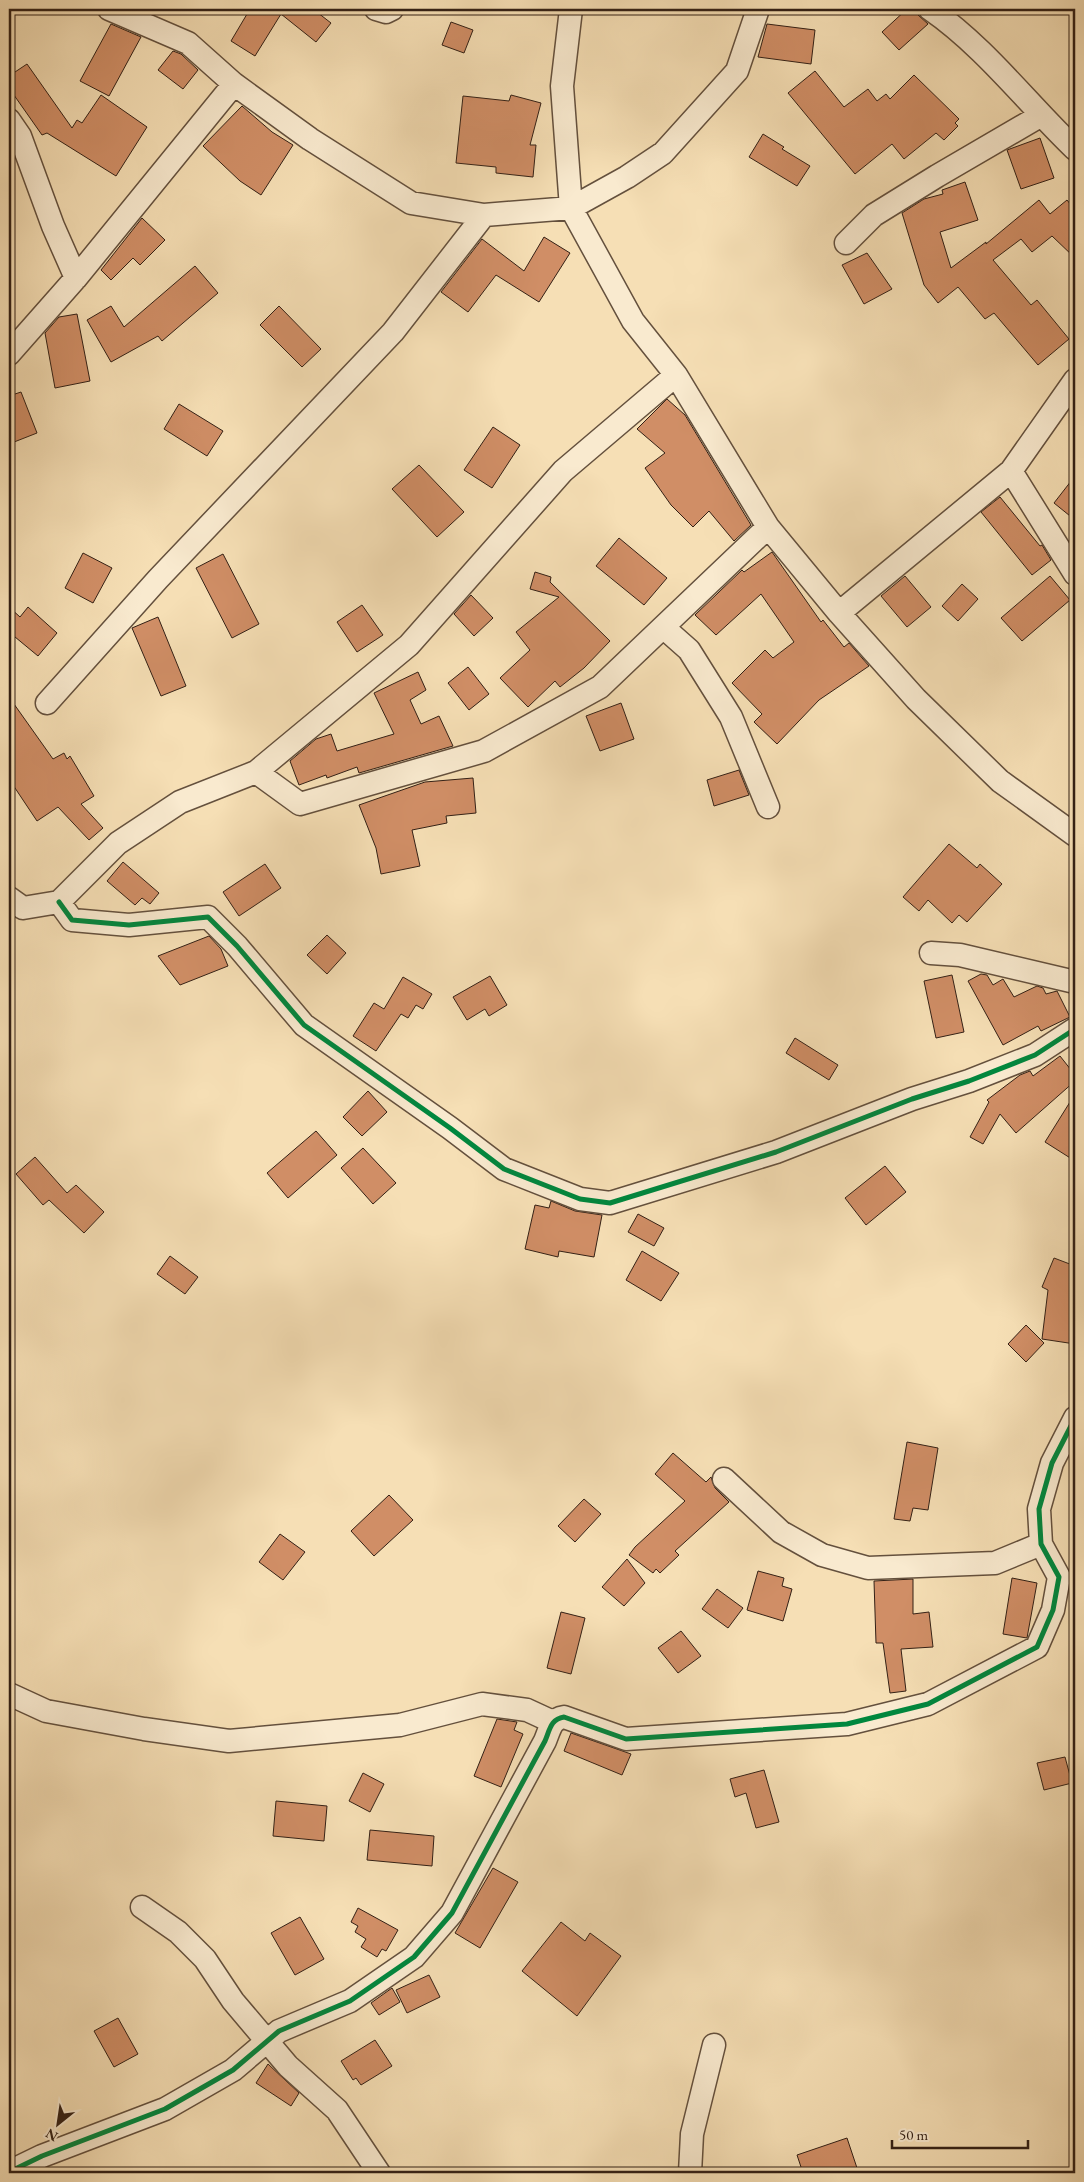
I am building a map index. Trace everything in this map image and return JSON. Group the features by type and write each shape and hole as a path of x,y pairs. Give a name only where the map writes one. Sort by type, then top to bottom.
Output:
{"street":[{"path":"109,9 188,43 234,84 310,139 411,203 484,215 571,208 628,177 663,153 737,71 758,9"},
{"path":"376,9 386,12 392,9"},
{"path":"571,9 562,86 571,208 633,321 676,376 768,527 839,613 916,699 1000,781 1075,835"},
{"path":"930,9 988,59 1040,116 1075,149"},
{"path":"9,354 76,278 234,84"},
{"path":"846,243 874,215 1040,116"},
{"path":"9,120 20,136 52,226 76,278"},
{"path":"48,703 158,579 393,332 484,215"},
{"path":"9,898 23,908 59,902 118,843 180,802 256,772 409,645 563,471 676,376"},
{"path":"839,613 1011,472 1075,380"},
{"path":"1011,472 1075,574"},
{"path":"256,772 300,804 484,751 600,687 768,527"},
{"path":"663,627 689,650 731,717 768,807"},
{"path":"59,902 72,920 120,924 208,917 237,946 304,1026 450,1128 504,1169 580,1199 610,1203 776,1152 912,1099 969,1081 1035,1055 1075,1029"},
{"path":"931,953 960,955 1075,982"},
{"path":"9,1694 46,1711 144,1729 229,1741 400,1725 482,1704 528,1710 552,1722 564,1717 626,1739 847,1724 928,1704 1037,1647 1067,1579 1041,1544 1039,1509 1052,1463 1075,1418"},
{"path":"724,1479 781,1532 822,1555 868,1568 995,1563 1041,1544"},
{"path":"9,2172 43,2165 165,2109 233,2070 279,2031 350,2001 414,1957 452,1913 546,1741 552,1722"},
{"path":"142,1907 178,1932 205,1959 233,2001 268,2040 288,2066 338,2110 379,2173"},
{"path":"690,2173 692,2134 714,2046"}],"building":[{"path":"250,9 313,9 331,23 316,42 281,14 255,56 231,41"},
{"path":"907,9 917,9 918,15 928,24 899,50 882,32"},
{"path":"451,22 473,30 464,53 442,45"},
{"path":"111,24 141,37 109,96 80,81"},
{"path":"767,24 815,30 811,64 758,57"},
{"path":"173,51 181,54 198,70 183,89 158,70"},
{"path":"27,64 72,128 77,120 82,123 101,95 147,127 116,176 47,133 42,135 9,88 9,76"},
{"path":"815,71 844,107 868,89 877,101 886,94 890,99 914,75 959,119 955,123 958,126 944,140 936,133 904,159 892,144 855,174 788,93"},
{"path":"511,95 541,103 530,145 536,145 533,177 496,173 496,167 456,163 463,96 509,101"},
{"path":"242,106 272,132 293,145 261,195 240,181 203,146"},
{"path":"763,134 784,147 782,149 810,166 797,186 749,157"},
{"path":"1040,138 1054,178 1021,189 1007,150"},
{"path":"965,182 978,220 940,232 951,268 986,242 986,244 1039,200 1050,214 1067,200 1075,210 1075,258 1052,236 1032,252 1021,239 993,260 1031,305 1037,300 1069,339 1038,365 994,313 985,319 958,287 938,303 924,285 902,213 924,199 943,194 942,190"},
{"path":"142,218 165,240 140,265 133,258 111,280 101,270"},
{"path":"544,237 570,253 539,302 496,275 468,312 441,292 482,239 524,271"},
{"path":"867,253 892,289 864,304 842,265"},
{"path":"195,266 218,293 162,341 158,336 111,362 87,320 111,306 124,327"},
{"path":"279,306 321,349 302,367 260,325"},
{"path":"77,314 90,381 55,388 45,333 59,317"},
{"path":"21,392 37,433 9,444 9,396"},
{"path":"667,399 685,415 751,525 734,541 709,511 693,527 671,505 645,468 665,453 637,429"},
{"path":"179,404 223,431 207,456 164,429"},
{"path":"493,427 520,445 492,488 464,470"},
{"path":"419,465 464,512 437,537 392,489"},
{"path":"1075,476 1075,520 1054,503"},
{"path":"1000,497 1040,546 1042,545 1051,560 1032,575 981,512"},
{"path":"619,538 667,578 644,605 596,566"},
{"path":"772,552 821,622 823,620 844,647 849,643 869,666 819,700 777,744 754,722 762,714 732,683 765,650 773,658 794,642 761,594 716,635 695,615 742,570 744,572"},
{"path":"83,553 112,568 93,603 65,588"},
{"path":"223,554 259,624 232,638 196,568"},
{"path":"535,572 551,577 550,582 610,641 584,668 560,687 555,681 528,707 500,678 530,650 516,632 559,597 530,589"},
{"path":"905,576 931,607 907,627 881,596"},
{"path":"1050,576 1070,600 1022,641 1001,618"},
{"path":"962,584 978,599 958,621 942,606"},
{"path":"471,595 493,618 474,636 454,614"},
{"path":"362,605 383,635 357,652 337,622"},
{"path":"9,607 20,617 28,607 57,633 38,656 9,632"},
{"path":"158,617 186,686 161,696 132,628"},
{"path":"468,667 489,694 469,710 448,683"},
{"path":"418,672 426,690 410,700 421,724 439,716 453,746 359,773 357,767 327,778 326,775 299,785 290,761 316,739 331,734 337,751 394,734 374,693"},
{"path":"9,697 53,759 64,753 67,759 70,756 94,796 81,804 103,828 89,840 58,807 37,821 9,779"},
{"path":"621,703 634,739 600,751 586,716"},
{"path":"739,770 749,795 714,806 707,780"},
{"path":"473,778 476,813 446,816 447,823 412,830 420,866 381,874 376,848 359,805 425,782"},
{"path":"949,844 977,868 980,864 1002,884 967,922 959,915 952,923 928,900 919,911 903,897"},
{"path":"123,862 159,893 150,904 142,898 135,905 107,881"},
{"path":"265,864 281,888 239,916 223,892"},
{"path":"327,935 346,953 327,974 307,955"},
{"path":"209,936 221,949 228,966 180,985 158,956"},
{"path":"981,974 987,975 993,985 1003,979 1014,997 1037,986 1043,988 1046,994 1057,991 1070,1017 1041,1031 1038,1026 1003,1045 968,981"},
{"path":"952,975 964,1032 936,1038 924,981"},
{"path":"490,976 507,1005 489,1016 485,1009 467,1020 453,997"},
{"path":"403,977 432,994 423,1009 416,1005 408,1018 401,1014 376,1051 353,1036 374,1003 384,1009"},
{"path":"795,1038 838,1065 829,1080 786,1053"},
{"path":"1060,1056 1075,1075 1075,1081 1016,1133 1000,1114 983,1144 970,1137 989,1102 987,1100 1020,1075 1030,1071 1033,1076"},
{"path":"368,1091 387,1112 362,1136 343,1117"},
{"path":"1075,1094 1075,1161 1045,1142"},
{"path":"316,1131 337,1155 288,1198 267,1173"},
{"path":"363,1148 396,1183 373,1204 341,1168"},
{"path":"35,1157 67,1193 76,1185 104,1212 84,1233 49,1200 43,1205 16,1174"},
{"path":"885,1166 906,1192 866,1225 845,1198"},
{"path":"551,1201 575,1211 602,1215 594,1257 559,1251 558,1257 525,1249 535,1205 549,1208"},
{"path":"638,1214 664,1228 654,1246 628,1232"},
{"path":"642,1251 679,1273 661,1301 626,1280"},
{"path":"170,1256 198,1277 185,1294 157,1274"},
{"path":"1054,1258 1075,1266 1075,1344 1042,1339 1048,1290 1042,1287"},
{"path":"1026,1325 1044,1343 1026,1362 1008,1344"},
{"path":"907,1442 938,1448 928,1510 913,1508 910,1521 894,1519"},
{"path":"673,1453 706,1482 711,1477 715,1488 729,1502 675,1551 679,1555 660,1573 656,1569 653,1573 629,1555 635,1547 685,1501 655,1474"},
{"path":"389,1495 413,1520 374,1556 351,1531"},
{"path":"584,1499 601,1514 575,1542 558,1526"},
{"path":"280,1534 305,1552 283,1580 259,1562"},
{"path":"627,1559 645,1583 624,1606 602,1587"},
{"path":"758,1571 784,1578 782,1586 792,1589 783,1621 747,1610"},
{"path":"1012,1578 1037,1583 1027,1638 1003,1634"},
{"path":"913,1579 913,1614 929,1612 933,1647 901,1649 906,1691 890,1693 883,1643 876,1643 874,1581"},
{"path":"717,1589 743,1608 728,1628 702,1609"},
{"path":"561,1612 585,1618 571,1674 547,1668"},
{"path":"681,1631 701,1656 678,1673 658,1648"},
{"path":"497,1719 517,1722 514,1730 523,1734 501,1787 474,1776"},
{"path":"571,1733 631,1754 622,1775 564,1751"},
{"path":"1065,1757 1072,1783 1044,1790 1037,1763"},
{"path":"764,1770 779,1822 756,1828 746,1793 735,1797 730,1779"},
{"path":"363,1773 384,1784 370,1812 349,1801"},
{"path":"276,1801 327,1806 324,1841 273,1836"},
{"path":"370,1830 434,1836 432,1866 367,1860"},
{"path":"493,1868 518,1882 480,1948 455,1933"},
{"path":"358,1908 398,1930 386,1951 382,1949 377,1957 361,1947 366,1939 355,1932 358,1926 351,1922"},
{"path":"300,1917 324,1959 295,1975 271,1933"},
{"path":"561,1922 585,1941 590,1933 621,1956 577,2016 522,1971"},
{"path":"429,1975 440,1997 407,2013 396,1990"},
{"path":"392,1988 400,2002 379,2015 371,2003"},
{"path":"118,2018 138,2054 114,2067 94,2031"},
{"path":"375,2040 392,2066 361,2085 356,2078 353,2080 341,2061"},
{"path":"268,2064 299,2093 291,2106 256,2083"},
{"path":"847,2138 858,2171 849,2173 803,2173 797,2155"}],"cycle path":[{"path":"59,902 72,920 129,925 208,917 237,946 304,1025 450,1128 504,1169 580,1199 610,1203 776,1152 912,1099 969,1081 1035,1055 1075,1029"},
{"path":"9,2172 42,2156 165,2109 233,2070 279,2031 350,2001 414,1957 452,1913 556,1720 564,1717 626,1739 847,1724 928,1704 1037,1647 1053,1610 1059,1577 1041,1544 1039,1509 1052,1463 1075,1418"}]}
